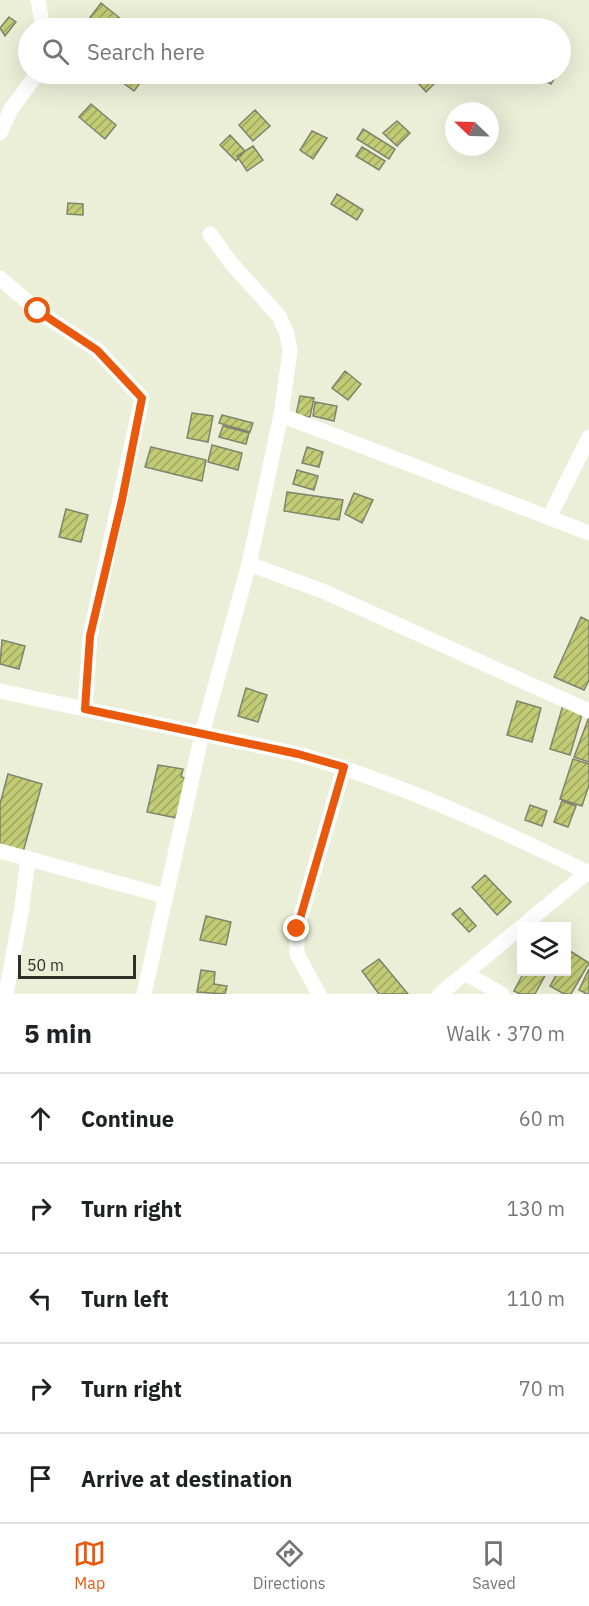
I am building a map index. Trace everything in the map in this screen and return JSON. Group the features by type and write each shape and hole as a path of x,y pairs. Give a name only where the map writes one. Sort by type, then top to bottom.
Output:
{"street":[{"path":"39,0 42,18"},
{"path":"0,133 11,109 32,84"},
{"path":"144,994 202,734 249,564 281,415 290,351 287,334 279,316 231,263 210,234"},
{"path":"0,278 38,311 97,350 142,398 122,500 90,636 85,709"},
{"path":"281,415 589,533"},
{"path":"549,518 589,437"},
{"path":"249,564 325,592 589,711"},
{"path":"0,691 298,754 344,767 497,829 588,872 440,994"},
{"path":"319,994 297,954 296,940 344,767"},
{"path":"0,851 165,896"},
{"path":"6,994 22,907 28,858"},
{"path":"465,973 502,994"}],"building":[{"path":"101,3 120,18 90,18"},
{"path":"9,17 16,22 5,36 0,28"},
{"path":"125,84 139,84 134,91"},
{"path":"419,84 434,84 426,92"},
{"path":"91,104 116,125 105,139 79,117"},
{"path":"255,110 270,126 253,141 239,125"},
{"path":"397,121 410,133 397,146 383,133"},
{"path":"363,129 395,149 389,159 357,139"},
{"path":"312,131 327,138 313,159 300,150"},
{"path":"230,135 245,151 236,161 220,145"},
{"path":"253,146 263,160 247,171 237,156"},
{"path":"362,147 385,161 379,170 356,156"},
{"path":"337,194 363,210 357,220 331,204"},
{"path":"68,203 83,204 83,215 67,214"},
{"path":"345,371 361,384 348,400 332,388"},
{"path":"300,396 314,398 310,417 296,415"},
{"path":"315,402 337,406 334,421 313,416"},
{"path":"192,413 213,416 208,442 187,438"},
{"path":"222,415 253,423 250,432 219,423"},
{"path":"223,426 249,433 246,444 219,437"},
{"path":"212,445 242,453 238,470 208,462"},
{"path":"151,447 206,460 202,481 145,467"},
{"path":"307,447 323,452 319,467 302,463"},
{"path":"297,470 318,476 314,490 293,484"},
{"path":"287,492 343,500 339,520 284,511"},
{"path":"354,493 373,500 362,523 345,514"},
{"path":"66,509 88,515 81,542 59,537"},
{"path":"581,617 589,621 589,680 584,690 554,677"},
{"path":"2,640 25,646 19,669 0,664"},
{"path":"246,688 267,695 258,722 238,716"},
{"path":"517,701 541,708 532,742 507,735"},
{"path":"563,705 583,711 570,755 550,749"},
{"path":"589,717 589,762 574,757"},
{"path":"573,759 589,764 589,785 582,806 560,799"},
{"path":"158,765 183,769 181,777 186,778 177,818 147,812"},
{"path":"8,774 42,784 23,852 0,846 0,804"},
{"path":"562,801 576,806 568,827 554,822"},
{"path":"530,805 547,811 542,826 525,820"},
{"path":"485,875 511,902 497,915 472,887"},
{"path":"460,908 476,926 469,932 452,914"},
{"path":"206,916 231,922 226,945 200,940"},
{"path":"571,952 589,963 571,994 564,994 550,986 556,976 571,976"},
{"path":"379,959 408,994 379,994 362,971"},
{"path":"589,969 589,994 587,994 579,990"},
{"path":"201,970 215,972 214,984 227,986 225,994 197,992"},
{"path":"522,976 545,976 535,994 520,994 514,991"}],"route":[{"path":"38,311 97,350 142,398 122,500 90,636 87,653 85,709 298,754 344,767 297,929"}]}
